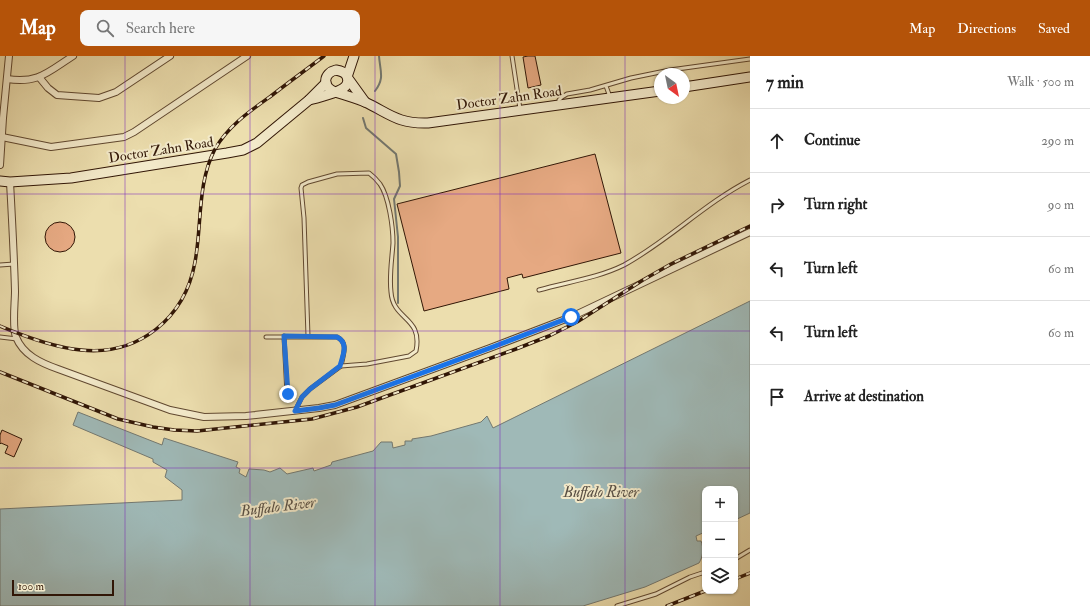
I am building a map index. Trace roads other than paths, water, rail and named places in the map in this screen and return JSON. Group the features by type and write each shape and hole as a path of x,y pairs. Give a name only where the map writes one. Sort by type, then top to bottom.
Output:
{"street":[{"path":"0,165 2,97 7,79 9,56"},
{"path":"7,79 25,81 39,77 73,56"},
{"path":"39,77 48,88 57,95 99,98 116,92 170,56"},
{"path":"2,137 51,147 124,137 134,132 247,56"},
{"path":"336,70 354,56"},
{"path":"347,77 354,56"},
{"name":"Doctor Zahn Road","path":"365,102 345,73 336,70 328,74 326,83 331,90 365,102 392,117 414,123 428,123 521,111 654,92"},
{"name":"Doctor Zahn Road","path":"309,100 327,96 344,89 348,82 347,77"},
{"path":"690,86 750,77"},
{"name":"Doctor Zahn Road","path":"0,181 10,182 70,178 243,150 257,143 309,100 326,83"},
{"path":"10,182 15,292 14,332 16,339 30,356 40,363 170,410 204,417 246,416 335,405 539,330 586,311 750,232"}],"lane":[{"path":"512,56 521,111"},
{"path":"559,106 559,100 567,94 606,86 631,78 670,70 750,59"},
{"path":"606,86 610,99"},
{"path":"295,411 302,397 340,366 367,364 409,356 416,351 416,329 396,307 391,293 393,242 386,195 380,184 369,173 337,174 302,185 308,336"},
{"path":"539,290 607,272 622,266 669,235 736,187 750,180"},
{"path":"0,265 14,264"},
{"path":"284,336 288,394"},
{"path":"0,337 16,339"},
{"path":"266,337 337,337 344,343 340,366"},
{"path":"737,558 750,550"},
{"path":"617,606 656,594 690,577 702,573"}],"water":[{"name":"Buffalo River","path":"750,301 750,513 738,519 738,486 702,486 702,533 696,536 697,541 701,541 702,544 702,555 699,563 645,587 583,606 0,606 0,509 182,500 182,490 165,477 167,470 153,462 153,459 73,425 78,412 162,445 164,438 238,462 236,467 240,469 239,473 246,477 249,469 270,472 280,468 287,474 313,468 314,471 331,465 332,462 373,451 381,442 392,442 393,448 405,445 405,441 412,441 412,439 431,436 481,422 487,416 493,428"}],"waterway":[{"path":"375,91 381,78 379,56"},
{"path":"363,118 366,128 396,154 400,186 394,199 398,237 398,303"}],"railway":[{"path":"0,326 60,347 81,350 102,350 122,347 140,340 156,329 170,316 181,300 190,282 197,248 205,176 215,149 226,133 255,107 324,56"},
{"path":"0,372 118,419 153,427 197,431 312,419 357,407 549,336 577,322 671,264 750,226"},
{"path":"738,578 750,573"},
{"path":"667,606 702,592"}]}
